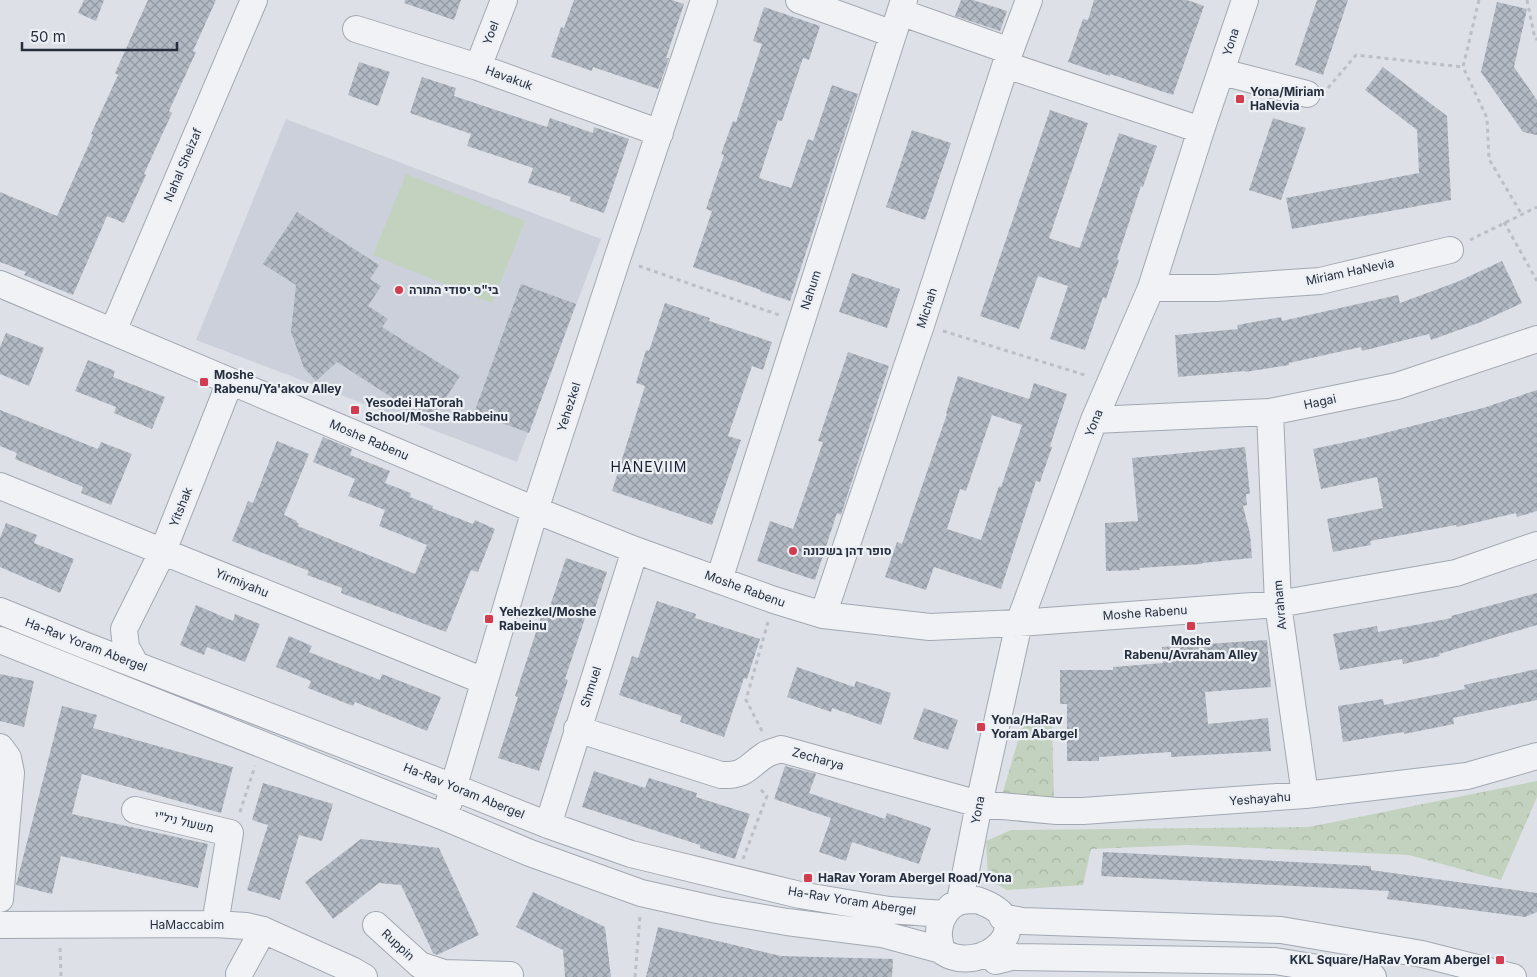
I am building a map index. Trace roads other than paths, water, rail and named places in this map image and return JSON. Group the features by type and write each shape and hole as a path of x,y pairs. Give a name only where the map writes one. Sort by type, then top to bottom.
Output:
{"street":[{"name":"Nahal Sheizaf","path":"113,331 254,0"},
{"name":"Yoel","path":"478,66 504,0"},
{"name":"Yehezkel","path":"444,817 535,510 704,0"},
{"path":"800,0 899,15 1201,130"},
{"name":"Michah","path":"824,615 1008,58 1029,0"},
{"name":"Yona","path":"952,908 970,854 979,804 1019,623 1094,420 1151,288 1245,0"},
{"name":"Nahum","path":"719,580 899,15"},
{"name":"Havakuk","path":"356,29 478,66 660,133"},
{"path":"1222,72 1306,94"},
{"name":"Miriam HaNevia","path":"1151,288 1217,288 1320,281 1450,250"},
{"name":"Moshe Rabenu","path":"0,284 535,510 635,550 774,600 824,615 930,627 1019,623 1278,604 1456,573 1537,545"},
{"name":"Hagai","path":"1094,420 1270,412 1397,386 1537,339"},
{"name":"Yitshak","path":"124,629 163,551 230,382"},
{"name":"Avraham","path":"1270,412 1278,604 1305,795"},
{"name":"Yirmiyahu","path":"0,486 484,682"},
{"name":"Shmuel","path":"548,825 635,550"},
{"name":"Ha-Rav Yoram Abergel","path":"0,611 548,825 631,854 800,895 880,908 952,908"},
{"path":"84,645 112,636 124,629 126,647 136,665"},
{"name":"Ha-Rav Yoram Abergel","path":"0,640 530,853 641,893 787,922 882,934 941,950"},
{"name":"Zecharya","path":"577,729 721,774 734,775 742,772 767,753 781,749 979,804"},
{"path":"0,747 8,758 10,773 0,899"},
{"name":"Yeshayahu","path":"979,804 1057,811 1084,811 1305,795 1467,776 1537,756"},
{"name":"משעול ניל\"י","path":"135,810 230,833 215,924"},
{"name":"Yona","path":"970,854 975,880 996,910"},
{"path":"1373,977 1275,960 1012,957 996,960 968,972 949,959 941,950 939,931 952,908 977,900 1022,921 1281,930 1422,954 1513,977"},
{"path":"996,910 1007,929 1007,940 1004,950 996,960"},
{"name":"HaMaccabim","path":"0,925 215,924 246,926 262,930 364,977"},
{"name":"Ruppin","path":"376,925 417,971 510,975"},
{"path":"239,974 262,930"}],"place":[{"name":"Yona/Miriam HaNevia","path":"1240,99"},
{"name":"בי\"ס יסודי התורה","path":"399,290"},
{"name":"Moshe Rabenu/Ya'akov Alley","path":"204,382"},
{"name":"Yesodei HaTorah School/Moshe Rabbeinu","path":"355,410"},
{"name":"סופר דהן בשכונה","path":"793,551"},
{"name":"Yehezkel/Moshe Rabeinu","path":"489,619"},
{"name":"Moshe Rabenu/Avraham Alley","path":"1191,626"},
{"name":"Yona/HaRav Yoram Abargel","path":"981,727"},
{"name":"HaRav Yoram Abergel Road/Yona","path":"808,878"},
{"name":"KKL Square/HaRav Yoram Abergel","path":"1500,960"}],"district":[{"name":"HANEVIIM","path":"649,467"}]}
